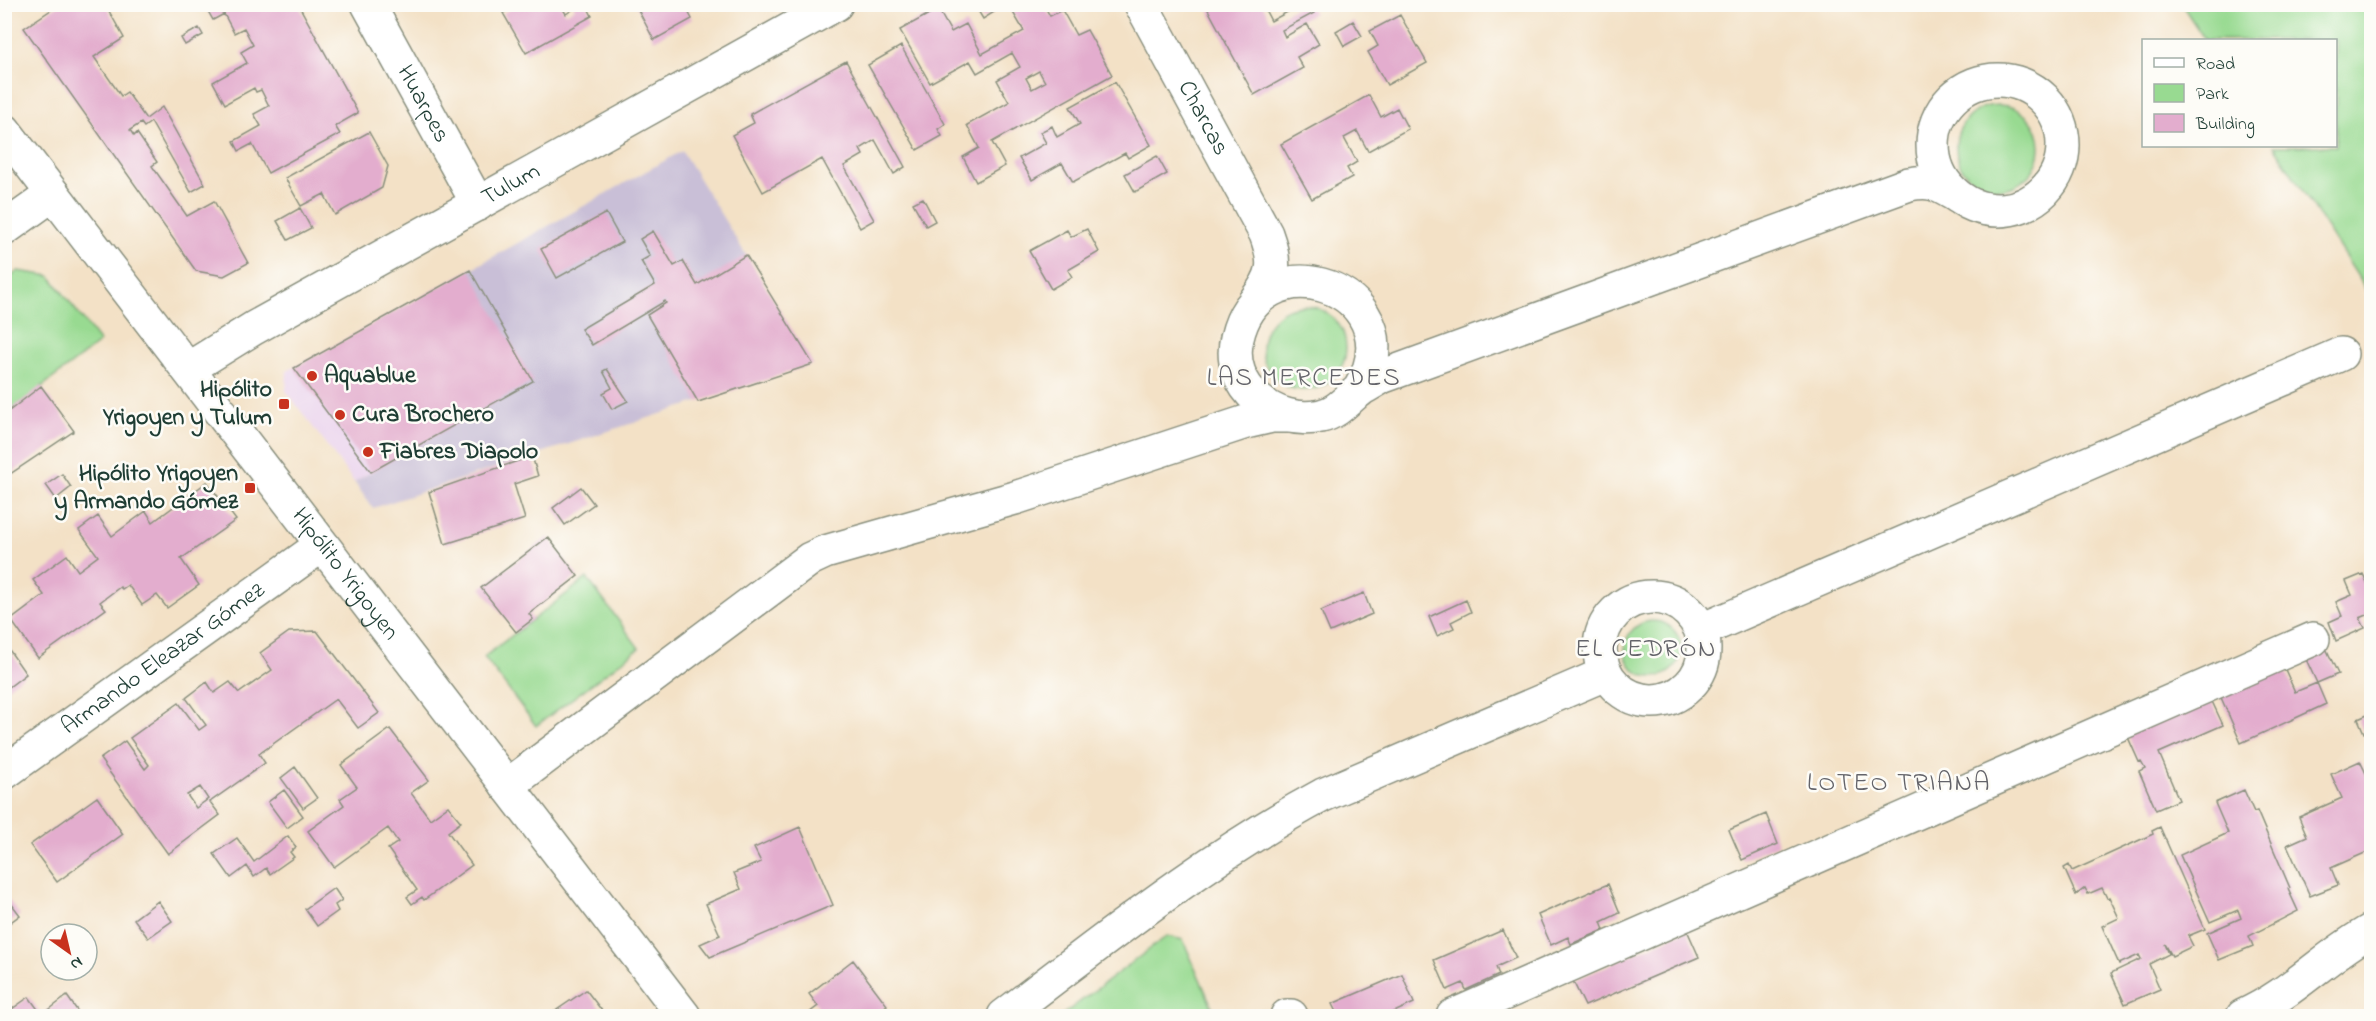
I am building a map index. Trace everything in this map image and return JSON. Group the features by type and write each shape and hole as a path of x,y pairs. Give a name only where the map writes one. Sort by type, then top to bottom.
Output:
{"street":[{"name":"Huarpes","path":"368,4 478,204"},
{"name":"Tulum","path":"188,369 254,328 836,4"},
{"name":"Charcas","path":"1141,4 1270,244"},
{"path":"1244,384 1258,401 1277,413 1299,418 1322,416 1342,406 1359,391 1382,377 1909,184 1934,182 1974,206 1994,210 2014,208 2033,200 2048,186 2059,168 2063,148 2060,128 2052,109 2039,94 2021,84 2001,80 1981,82 1962,90 1947,105 1937,122 1926,166 1909,184"},
{"name":"Hipólito Yrigoyen","path":"4,130 684,1017"},
{"path":"1933,142 1935,162 1943,181 1957,196"},
{"path":"4,229 53,194"},
{"path":"1270,244 1293,271 1340,291 1357,307 1368,326 1372,349 1369,370 1359,391"},
{"path":"1227,428 1244,408 1246,398 1244,384 1236,362 1236,340 1243,318 1268,285 1272,273 1270,244"},
{"path":"1256,300 1275,287 1297,282 1319,283"},
{"path":"1371,342 1398,359 1424,362"},
{"path":"1702,630 2341,354"},
{"path":"507,786 810,559 825,552 1015,498 1227,428 1261,418 1288,416"},
{"name":"Armando Eleazar Gómez","path":"4,773 322,544"},
{"path":"1655,595 1676,601 1694,615 1702,630 1705,656 1697,677 1682,693 1661,701 1639,700 1620,690 1605,674 1599,652 1603,630 1614,612 1633,600 1655,595"},
{"path":"1453,1017 2313,639"},
{"path":"1004,1017 1161,897 1285,815 1323,795 1605,674"},
{"path":"2243,1017 2278,997 2350,942 2372,930"}],"shaded area":[{"path":"682,151 813,364 373,508 354,482 389,462 325,351"},
{"path":"325,351 389,462 354,482 286,391 287,371"}],"green space":[{"path":"2182,5 2371,5 2371,297 2275,147 2337,147 2337,39 2204,39"},
{"path":"1998,105 2014,108 2028,117 2037,131 2040,147 2037,163 2028,177 2014,186 1998,189 1982,186 1968,177 1959,163 1956,147 1959,131 1968,117 1982,108"},
{"path":"18,271 50,276 100,342 5,415 5,281"},
{"path":"1304,306 1320,309 1334,318 1343,332 1346,348 1343,364 1334,378 1320,387 1304,390 1288,387 1274,378 1265,364 1262,348 1265,332 1274,318 1288,309"},
{"path":"587,578 639,648 536,726 484,657"},
{"path":"1648,621 1658,621 1673,629 1679,638 1681,649 1679,660 1673,669 1658,677 1648,677 1637,672 1630,665 1625,654 1625,644 1630,633 1637,626"},
{"path":"1167,936 1183,940 1216,1016 1061,1016"}],"building":[{"path":"60,4 105,4 124,38 94,57 121,96 127,92 146,119 162,107 205,184 191,192 151,122 144,127 141,123 130,130 134,136 137,133 157,162 152,166 187,216 214,201 248,263 224,276 196,271 24,28"},
{"path":"204,4 298,4 358,113 335,126 340,134 268,173 252,144 239,151 234,141 261,126 254,114 269,106 261,90 256,92 254,88 225,104 213,82 247,63 241,52 253,45 244,28 234,33 224,14 213,20"},
{"path":"519,4 560,4 566,14 575,8 573,4 586,4 592,16 526,53 503,13"},
{"path":"635,4 684,4 692,19 654,40"},
{"path":"974,4 1007,4 983,19"},
{"path":"1008,4 1050,4 1045,7 1050,16 1062,10 1076,35 1087,30 1112,75 992,142 1005,166 976,182 963,157 979,148 967,125 1009,102 997,80 1020,67 1012,53 977,73 970,61 930,83 900,30 938,9 951,32 966,24 982,54 1024,31","holes":["1039,71 1045,82 1032,89 1026,78"]},
{"path":"1205,4 1262,4 1271,21 1302,4 1321,4 1312,9 1314,13 1282,30 1285,37 1307,24 1319,44 1297,57 1303,68 1254,95"},
{"path":"1400,15 1427,63 1387,85 1368,52 1378,46 1370,31"},
{"path":"1353,21 1362,36 1344,46 1336,31"},
{"path":"199,28 203,35 185,45 181,38"},
{"path":"901,46 945,124 938,129 942,136 917,150 868,65"},
{"path":"846,61 905,167 894,174 875,140 860,149 863,155 844,166 874,220 860,228 822,159 763,192 732,135 754,123 750,114"},
{"path":"1115,82 1151,145 1128,158 1125,153 1073,182 1062,163 1032,180 1019,158 1046,143 1040,132 1052,126 1057,137 1080,124 1070,107"},
{"path":"1369,95 1381,117 1397,108 1408,129 1368,151 1357,131 1344,138 1357,162 1347,168 1352,177 1312,199 1281,144"},
{"path":"369,132 388,166 382,188 335,215 324,194 301,206 285,178"},
{"path":"1157,156 1167,174 1135,192 1125,174"},
{"path":"923,198 935,221 926,226 913,203"},
{"path":"300,208 311,228 288,240 277,221"},
{"path":"606,213 622,242 557,278 541,249"},
{"path":"1087,229 1099,252 1068,270 1072,277 1051,289 1029,251 1067,230 1071,237"},
{"path":"653,231 674,266 683,261 697,285 746,255 813,364 698,402 647,315 666,303 665,301 592,345 581,329 655,285 641,261 650,256 640,239"},
{"path":"470,270 533,381 371,472 294,368"},
{"path":"607,369 628,401 612,409 603,393 612,388 603,371"},
{"path":"41,386 74,431 4,478 4,415"},
{"path":"532,456 538,476 514,484 525,519 445,544 429,492"},
{"path":"62,474 71,487 56,499 46,485"},
{"path":"207,482 236,520 181,559 199,585 167,608 157,595 142,605 128,585 122,589 120,587 100,602 106,609 38,658 11,620 44,595 33,580 67,555 78,571 98,556 79,530 98,516 112,536 146,511 153,522"},
{"path":"581,487 594,504 565,525 553,508"},
{"path":"548,537 578,576 529,614 533,619 516,632 481,588"},
{"path":"2363,574 2370,589 2372,588 2372,613 2360,618 2365,628 2336,641 2329,622 2342,616 2336,602 2352,595 2346,581"},
{"path":"1364,593 1372,614 1330,632 1321,611"},
{"path":"1466,600 1471,612 1451,622 1454,628 1437,636 1429,617"},
{"path":"317,631 379,713 358,728 336,699 259,754 265,763 210,802 220,815 168,854 100,759 125,741 145,769 149,765 130,738 179,703 199,730 206,725 186,698 207,682 214,693 230,682 239,693 272,670 260,653 289,632","holes":["200,787 208,799 196,808 187,795"]},
{"path":"5,644 26,674 5,690"},
{"path":"2325,646 2338,674 2317,683 2304,655"},
{"path":"2283,665 2295,692 2317,683 2326,704 2241,743 2219,693"},
{"path":"2210,697 2223,725 2159,753 2179,800 2156,810 2139,771 2145,768 2141,761 2139,762 2127,735"},
{"path":"2372,713 2371,735 2370,730 2364,733 2358,719"},
{"path":"390,729 429,780 411,793 430,819 448,806 461,822 448,832 472,865 424,900 422,897 412,904 407,897 417,890 388,849 398,842 388,828 334,867 308,831 344,805 340,799 357,787 341,765"},
{"path":"2360,761 2372,786 2372,863 2367,852 2331,868 2338,885 2310,896 2287,845 2307,836 2299,817 2342,798 2331,774"},
{"path":"295,767 317,798 303,808 281,778"},
{"path":"284,790 303,816 287,828 268,802"},
{"path":"2244,790 2254,812 2257,811 2298,911 2249,936 2253,946 2219,960 2207,933 2241,918 2238,910 2210,922 2180,855 2228,833 2215,803"},
{"path":"97,797 123,834 57,882 30,845"},
{"path":"1766,814 1778,844 1742,860 1729,830"},
{"path":"800,827 833,905 710,957 700,944 720,935 706,904 741,889 734,873 761,862 754,848"},
{"path":"2160,827 2205,929 2188,936 2193,946 2172,956 2165,944 2169,954 2149,964 2160,989 2125,1004 2111,973 2141,959 2139,955 2119,964 2102,926 2119,918 2109,897 2107,898 2102,888 2088,894 2085,888 2076,895 2064,868 2069,865 2072,871 2153,834 2152,831"},
{"path":"288,836 296,847 290,852 294,857 270,874 266,868 254,877 247,866 231,878 214,854 237,838 254,862"},
{"path":"1608,884 1620,913 1601,922 1604,930 1571,944 1568,937 1551,945 1538,915"},
{"path":"334,888 342,900 335,905 338,911 317,926 305,909"},
{"path":"4,894 20,915 4,927"},
{"path":"158,901 172,921 148,938 134,919"},
{"path":"1503,930 1516,958 1496,967 1499,975 1466,990 1463,983 1447,990 1434,960"},
{"path":"1687,930 1699,957 1585,1006 1573,981"},
{"path":"853,960 887,1005 877,1013 880,1016 805,1016 818,1006 809,994"},
{"path":"1402,974 1414,1003 1394,1012 1397,1016 1338,1016 1332,1004"},
{"path":"586,990 606,1016 548,1016"},
{"path":"67,996 81,1016 6,1016 5,1014 29,997 42,1015"}],"place":[{"name":"Aquablue","path":"312,376"},
{"name":"Hipólito Yrigoyen y Tulum","path":"284,404"},
{"name":"Cura Brochero","path":"340,415"},
{"name":"Fiabres Diapolo","path":"368,452"},
{"name":"Hipólito Yrigoyen y Armando Gómez","path":"250,488"}],"district":[{"name":"LAS MERCEDES","path":"1304,379"},
{"name":"EL CEDRÓN","path":"1646,650"},
{"name":"LOTEO TRIANA","path":"1899,784"}]}
